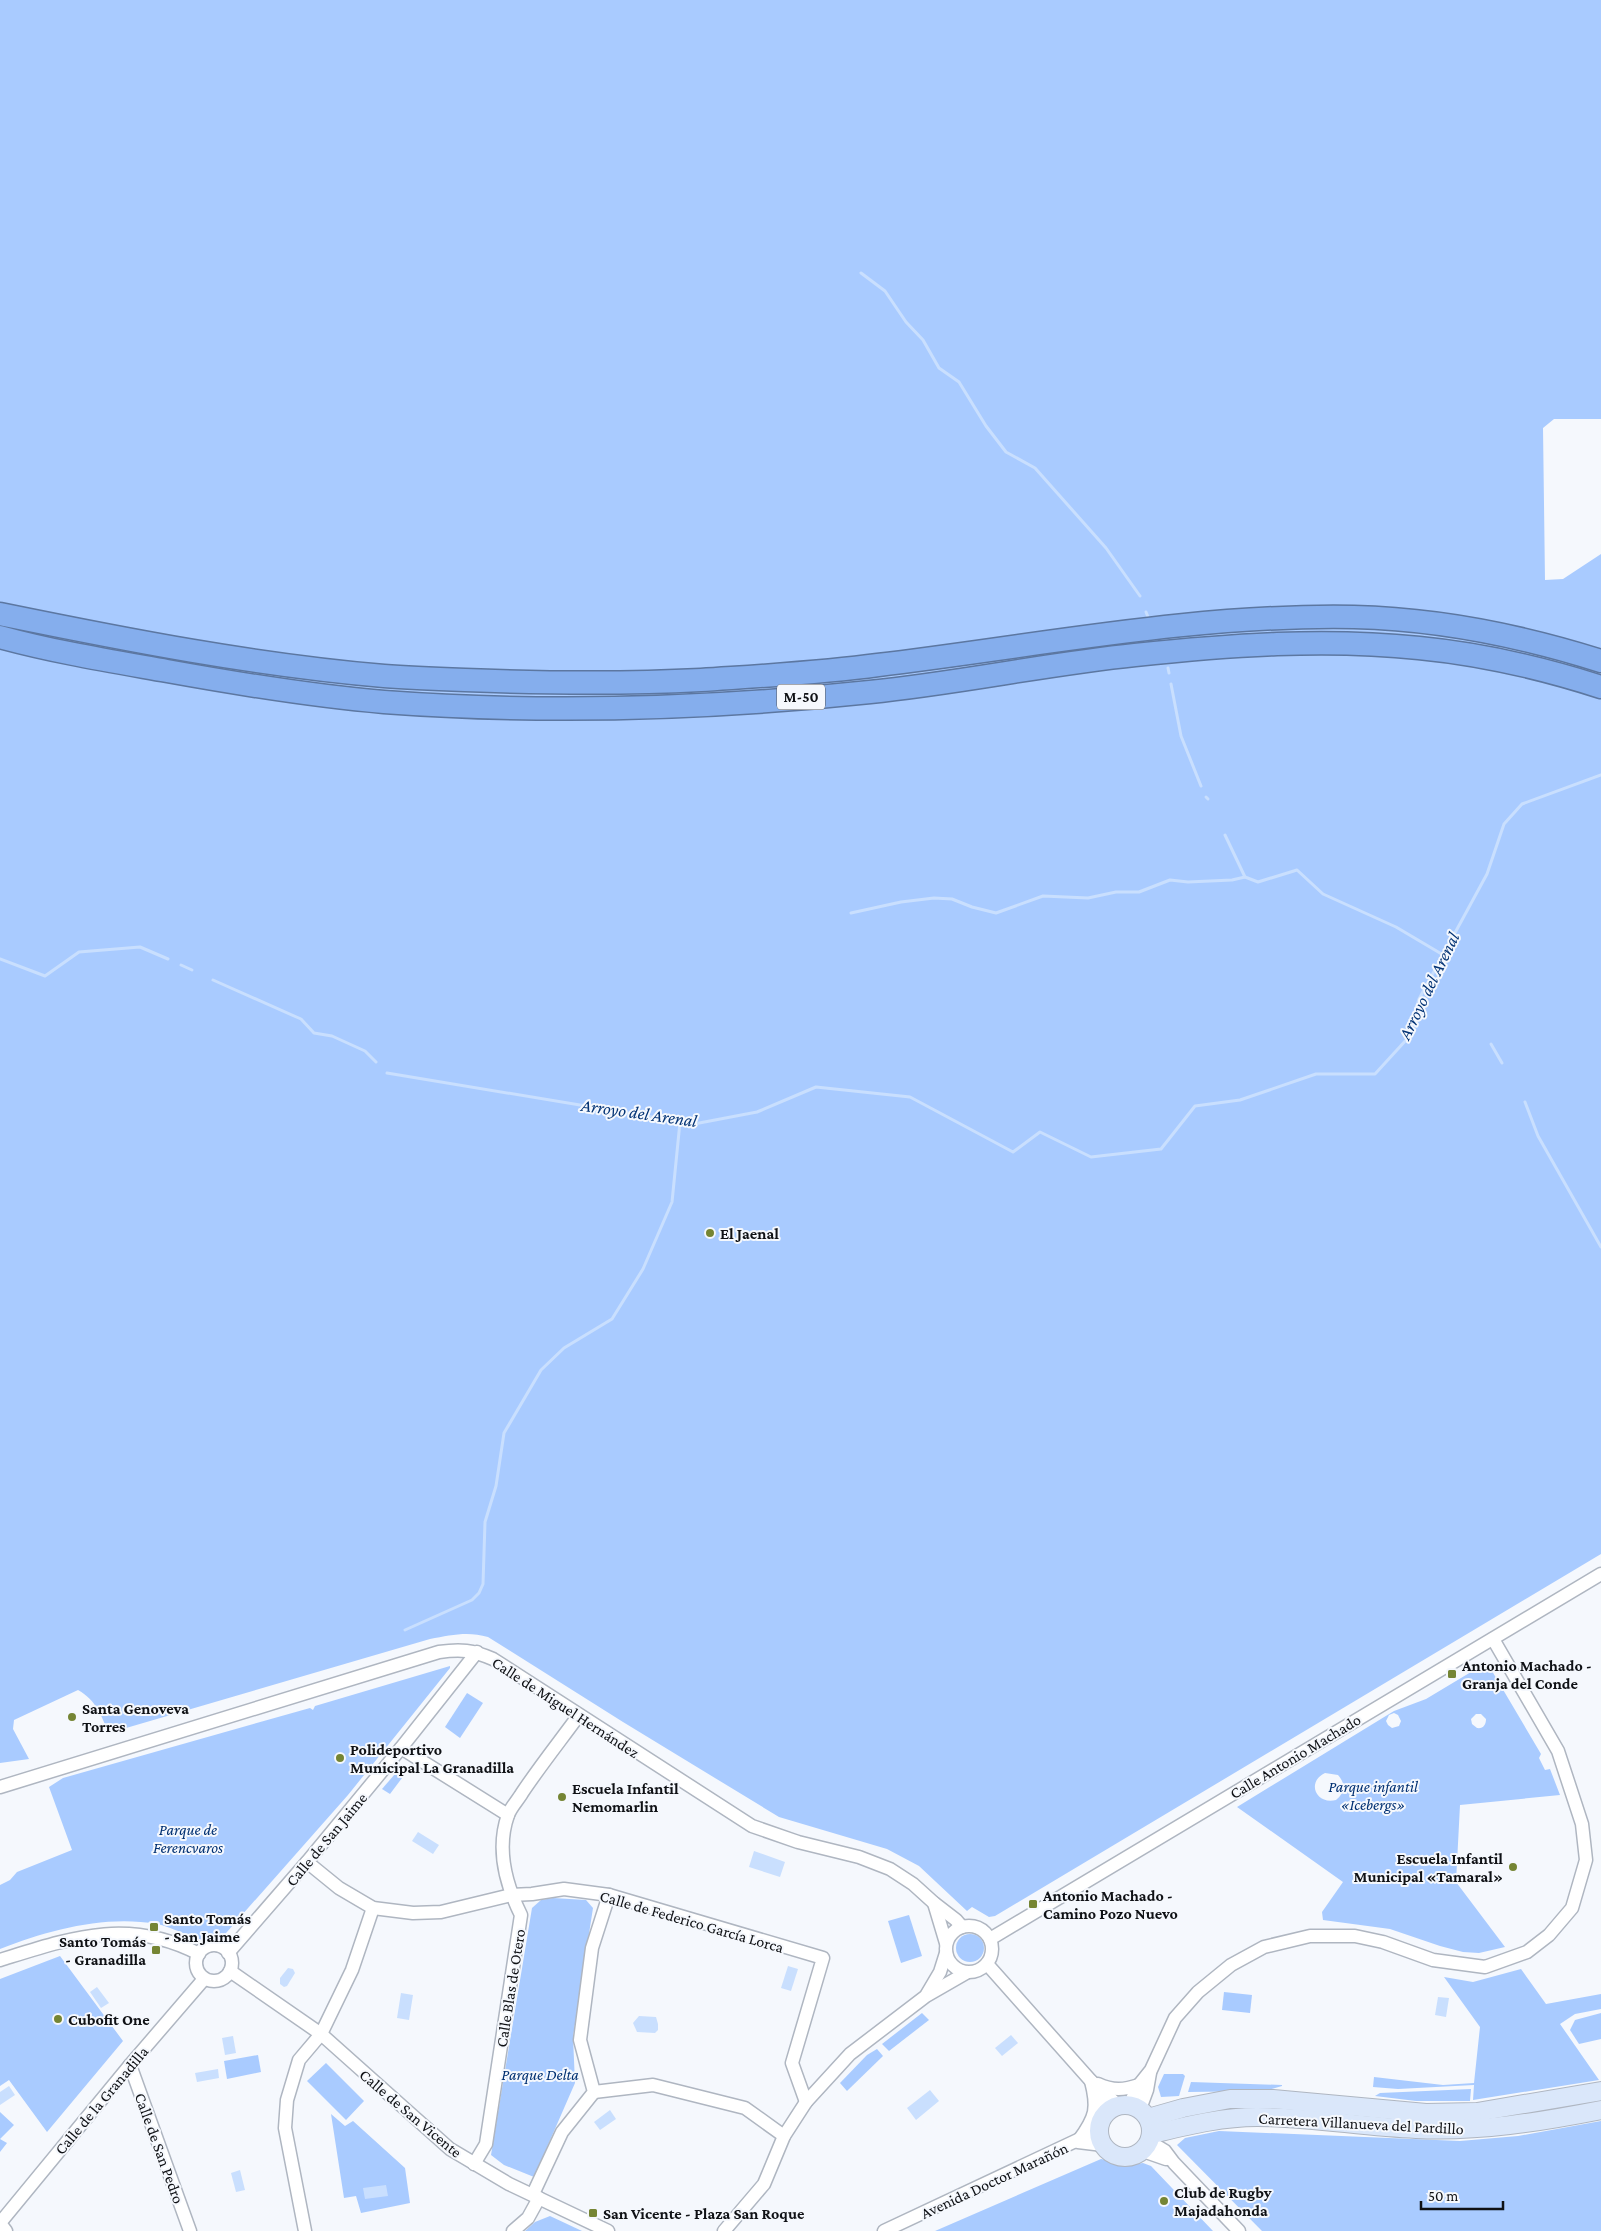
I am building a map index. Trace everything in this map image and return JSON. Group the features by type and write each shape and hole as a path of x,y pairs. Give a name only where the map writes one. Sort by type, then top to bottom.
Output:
{"highway":[{"name":"M-50","path":"0,614 112,636 255,660 386,676 538,683 698,680 874,666 1130,631 1280,618 1357,617 1422,622 1489,632 1562,648 1601,661"},
{"name":"M-50","path":"0,637 107,660 254,687 383,702 540,709 696,706 872,692 1133,655 1283,643 1354,644 1420,648 1492,659 1553,672 1601,687"}],"street":[{"name":"Calle Antonio Machado","path":"990,1939 1601,1574"},
{"path":"1139,2125 1100,2124 1101,2138 1109,2152 1126,2158 1135,2156 1139,2125 1143,2087 1175,2018 1198,1992 1231,1965 1264,1947 1310,1936 1355,1936 1384,1942 1432,1960 1485,1967 1527,1952 1549,1935 1572,1908 1586,1860 1582,1824 1558,1752 1493,1639"},
{"name":"Calle de Miguel Hernández","path":"0,1787 439,1652 459,1649 477,1652 493,1659 752,1826 798,1842 859,1857 890,1869 914,1884 962,1927"},
{"name":"Calle de San Jaime","path":"228,1952 307,1862 477,1652"},
{"name":"Calle Blas de Otero","path":"474,2164 486,2144 521,1916 511,1895 505,1873 502,1843 508,1815 530,1781 579,1715"},
{"path":"401,1748 508,1815"},
{"name":"Calle de Federico García Lorca","path":"307,1862 338,1888 374,1908 413,1913 441,1912 511,1895 564,1889 610,1895 823,1958 792,2063 806,2102"},
{"path":"594,2092 580,2040 592,1948 610,1895"},
{"name":"Calle de Miguel Hernández","path":"934,1903 946,1948"},
{"path":"305,2231 285,2128 286,2100 299,2060 321,2034 352,1970 374,1908"},
{"path":"724,2231 764,2184 784,2136 806,2102 850,2054 926,1996 966,1972 981,1969 987,1964 992,1952 990,1939 982,1930 976,1927 962,1927 951,1934 940,1972 926,1996"},
{"path":"0,1960 46,1946 94,1935 137,1933 184,1946 199,1954"},
{"path":"213,1946 218,1946 228,1952 231,1962 230,1971 226,1976 216,1981 204,1979 197,1970 196,1965 199,1954 207,1947 213,1946"},
{"path":"946,1948 952,1966 966,1972"},
{"path":"987,1964 1091,2081 1139,2125 1239,2231"},
{"name":"Calle de San Vicente","path":"230,1971 321,2034 450,2149 474,2164 608,2231"},
{"name":"Calle de la Granadilla","path":"0,2223 130,2065 204,1979"},
{"name":"Calle de San Pedro","path":"130,2065 190,2231"},
{"path":"1091,2081 1107,2088 1124,2090 1143,2087"},
{"path":"1078,2142 1094,2118 1096,2103 1091,2081"},
{"path":"513,2231 528,2218 562,2132 594,2092 653,2086 745,2108 784,2136"},
{"path":"1143,2087 1152,2104 1165,2112"},
{"name":"Carretera Villanueva del Pardillo","path":"1139,2125 1165,2112 1230,2099 1273,2099 1426,2113 1477,2112 1601,2091"},
{"name":"Carretera Villanueva del Pardillo","path":"1139,2125 1170,2130 1196,2123 1256,2117 1417,2129 1475,2129 1531,2124 1601,2110"},
{"path":"1139,2125 1156,2154 1174,2163"},
{"name":"Avenida Doctor Marañón","path":"884,2231 1078,2142 1101,2138"},
{"path":"0,2223 6,2231"}],"green space":[{"path":"0,0 1601,0 1601,419 1554,419 1543,428 1545,580 1563,579 1601,554 1601,1554 995,1916 989,1917 972,1907 967,1911 919,1866 887,1849 779,1817 488,1637 481,1635 459,1634 430,1639 109,1733 94,1703 78,1690 14,1720 13,1729 29,1759 0,1763"},
{"name":"Parque de Ferencvaros","path":"450,1666 348,1795 219,1941 196,1938 157,1924 117,1921 57,1930 0,1949 0,1885 10,1880 17,1872 72,1850 49,1787 63,1778 310,1708 313,1710 315,1706"},
{"name":"Parque infantil «Icebergs»","path":"1481,1666 1488,1666 1541,1754 1539,1758 1545,1770 1550,1769 1560,1795 1460,1805 1456,1882 1505,1947 1479,1953 1463,1952 1390,1929 1323,1920 1322,1912 1343,1882 1237,1807 1394,1711 1426,1699","holes":["1394,1713 1398,1715 1401,1721 1399,1726 1392,1728 1386,1721 1389,1715","1476,1714 1481,1714 1486,1719 1485,1725 1477,1728 1472,1724 1471,1719","1325,1773 1338,1775 1341,1778 1343,1791 1336,1800 1329,1801 1323,1799 1316,1792 1315,1787 1319,1777"]},
{"path":"467,1693 483,1703 460,1738 445,1727"},
{"path":"401,1767 408,1770 390,1794 382,1789"},
{"name":"Parque Delta","path":"553,1898 586,1900 593,1908 573,2037 575,2083 534,2177 504,2165 491,2155 532,1908 541,1900"},
{"path":"909,1915 922,1956 901,1963 888,1921"},
{"path":"970,1934 980,1938 984,1948 980,1958 970,1962 960,1958 956,1948 960,1938"},
{"path":"60,1956 123,2041 47,2132 9,2080 0,2086 0,1979"},
{"path":"1521,1969 1546,2004 1601,1994 1601,2009 1575,2014 1560,2024 1599,2080 1473,2100 1474,2085 1398,2089 1373,2087 1374,2077 1443,2085 1474,2083 1480,2027 1444,1977 1473,1982"},
{"path":"1224,1992 1252,1995 1250,2013 1222,2010"},
{"path":"922,2013 929,2020 889,2051 882,2044"},
{"path":"1601,2013 1601,2039 1579,2044 1570,2030 1575,2020"},
{"path":"877,2049 883,2056 847,2091 840,2083 867,2055"},
{"path":"258,2055 261,2072 227,2079 224,2061"},
{"path":"326,2063 364,2101 346,2120 307,2081"},
{"path":"1164,2074 1183,2074 1185,2076 1179,2096 1161,2097 1158,2087"},
{"path":"1191,2082 1282,2086 1265,2091 1188,2092"},
{"path":"1471,2089 1470,2101 1416,2101 1375,2096 1380,2093"},
{"path":"0,2112 14,2125 0,2139"},
{"path":"331,2114 345,2126 353,2121 405,2168 410,2203 361,2213 356,2196 344,2198"},
{"path":"1601,2121 1601,2231 1262,2231 1177,2145 1185,2138 1219,2131 1460,2141 1518,2136"},
{"path":"0,2139 7,2143 0,2152"},
{"path":"1101,2159 1130,2165 1143,2163 1151,2166 1213,2231 935,2231"},
{"path":"550,2216 582,2231 525,2231 535,2222"}],"shaded area":[{"path":"418,1832 439,1845 433,1854 412,1841"},
{"path":"754,1851 785,1862 780,1877 749,1867"},
{"path":"788,1966 798,1969 791,1991 781,1988"},
{"path":"288,1968 293,1969 295,1973 287,1986 284,1987 280,1984 280,1978"},
{"path":"97,1987 109,2003 101,2008 90,1992"},
{"path":"401,1993 413,1995 409,2020 397,2018"},
{"path":"1438,1997 1449,1998 1446,2017 1435,2015"},
{"path":"639,2016 656,2017 658,2030 655,2033 637,2032 633,2023"},
{"path":"1011,2035 1018,2043 1002,2056 995,2048"},
{"path":"233,2036 236,2053 225,2055 222,2038"},
{"path":"218,2069 219,2078 197,2082 195,2073"},
{"path":"9,2086 15,2095 0,2105 0,2092"},
{"path":"930,2090 939,2101 916,2120 907,2108"},
{"path":"610,2110 616,2119 600,2130 594,2122"},
{"path":"240,2170 245,2190 236,2192 231,2173"},
{"path":"386,2185 388,2196 365,2199 363,2188"}],"waterway":[{"path":"861,273 885,291 906,322 923,340 939,368 959,382 986,426 1006,452 1035,468 1106,548 1140,596"},
{"path":"1146,612 1148,617"},
{"path":"1168,668 1169,673"},
{"path":"1171,684 1181,736 1201,786"},
{"name":"Arroyo del Arenal","path":"387,1073 694,1124 757,1112 816,1087 910,1097 1013,1152 1040,1132 1091,1157 1161,1149 1195,1106 1240,1100 1316,1074 1375,1074 1407,1039 1419,999 1487,874 1504,824 1522,804 1601,775"},
{"path":"1225,835 1245,877 1258,882 1297,870 1323,894 1396,927 1445,956"},
{"path":"851,913 901,902 934,898 952,899 972,907 996,913 1043,896 1088,898 1116,892 1139,892 1170,880 1188,882 1232,880 1245,877"},
{"name":"Arroyo del Arenal","path":"0,959 45,976 79,952 140,947 168,959"},
{"name":"Arroyo del Arenal","path":"181,965 192,970"},
{"name":"Arroyo del Arenal","path":"213,980 301,1019 314,1033 332,1036 365,1051 376,1062"},
{"path":"1491,1044 1502,1063"},
{"path":"1525,1102 1538,1136 1601,1247"},
{"path":"405,1630 472,1600 479,1593 483,1584 485,1522 496,1486 504,1433 541,1370 564,1348 612,1319 643,1269 672,1202 680,1122"}],"place":[{"name":"El Jaenal","path":"710,1233"},
{"name":"Antonio Machado - Granja del Conde","path":"1452,1674"},
{"name":"Santa Genoveva Torres","path":"72,1717"},
{"name":"Polideportivo Municipal La Granadilla","path":"340,1758"},
{"name":"Escuela Infantil Nemomarlin","path":"562,1797"},
{"name":"Escuela Infantil Municipal «Tamaral»","path":"1513,1867"},
{"name":"Antonio Machado - Camino Pozo Nuevo","path":"1033,1904"},
{"name":"Santo Tomás - San Jaime","path":"154,1927"},
{"name":"Santo Tomás - Granadilla","path":"156,1950"},
{"name":"Cubofit One","path":"58,2019"},
{"name":"Club de Rugby Majadahonda","path":"1164,2201"},
{"name":"San Vicente - Plaza San Roque","path":"593,2213"}]}
